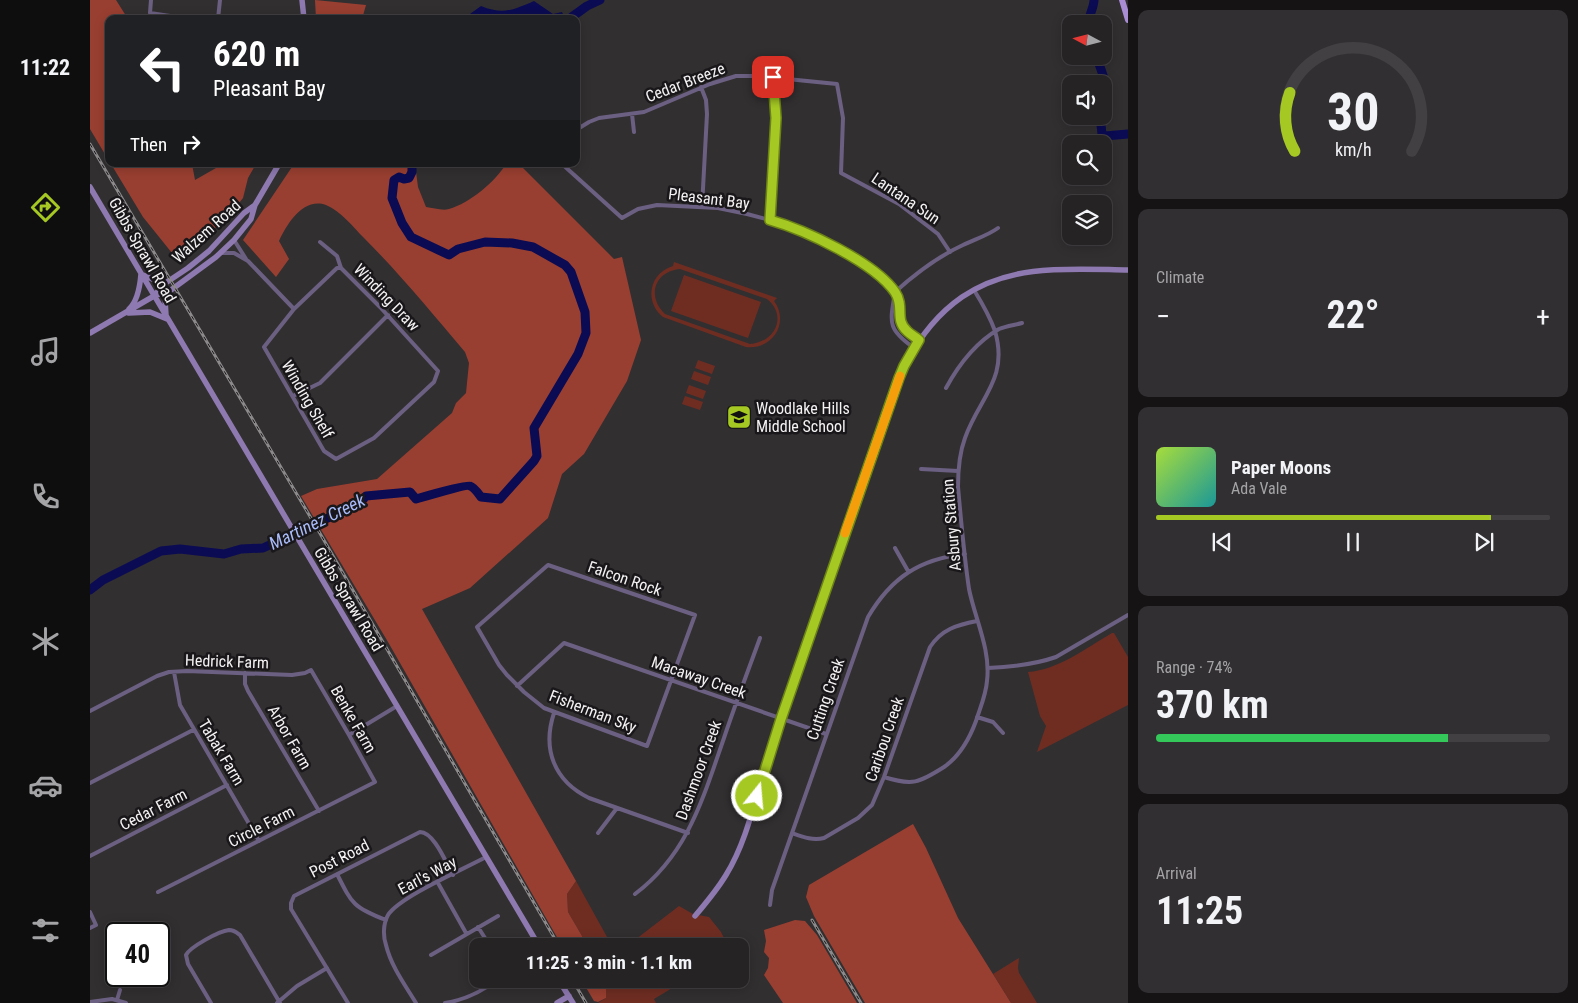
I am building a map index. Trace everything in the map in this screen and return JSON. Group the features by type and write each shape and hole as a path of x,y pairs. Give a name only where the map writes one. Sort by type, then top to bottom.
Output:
{"main road":[{"path":"302,0 304,15"},
{"path":"1122,0 1128,20"},
{"name":"Walzem Road","path":"90,333 154,296 168,292 193,276 221,253 251,219 255,205 276,167"},
{"name":"Gibbs Sprawl Road","path":"90,187 534,938"},
{"name":"Walzem Road","path":"154,296 164,284 200,259 244,213 255,205"},
{"path":"695,916 714,893 736,855 747,829 781,719 899,378 919,340 941,314 963,297 1002,278 1032,270 1128,270"},
{"path":"124,313 132,306 137,295 141,274 164,284"},
{"path":"167,319 165,306 168,292"},
{"path":"124,313 150,312 167,319"},
{"path":"564,988 573,1003"},
{"path":"556,1003 569,996"}],"street":[{"path":"151,0 150,13 163,15"},
{"path":"218,15 220,0"},
{"name":"Cedar Breeze","path":"580,128 599,118 650,110 701,87 736,76 773,77 837,84 843,118 841,173"},
{"path":"770,220 776,118 773,77"},
{"path":"701,87 706,100 707,114 702,208"},
{"path":"632,114 634,132"},
{"name":"Pleasant Bay","path":"565,167 622,218 638,209 657,204 747,214 770,220 805,232 836,248 864,265 885,281 895,292"},
{"name":"Lantana Sun","path":"841,173 878,192 906,210 938,234 950,252"},
{"path":"914,348 895,334 891,320 895,292 950,252 986,236 998,228"},
{"path":"234,240 248,261 294,309 338,268 341,268"},
{"name":"Winding Draw","path":"320,242 337,256 341,268 388,315 438,371 434,382 374,438 336,459"},
{"path":"221,253 234,253 248,261"},
{"name":"Asbury Station","path":"884,777 910,783 932,774 949,763 967,743 984,696 988,668 970,591 958,487 958,471 965,438 992,387 997,370 998,353 995,332 974,290"},
{"path":"895,292 901,303 901,323 907,331 919,340"},
{"name":"Winding Shelf","path":"294,309 264,346 324,451 336,459"},
{"path":"292,396 320,383 388,315"},
{"path":"891,320 900,319"},
{"path":"946,388 957,368 975,347 1004,327 1022,323"},
{"path":"921,469 958,471"},
{"path":"895,548 908,571"},
{"name":"Cutting Creek","path":"770,905 772,890 868,617 884,593 908,571 937,559 965,554"},
{"name":"Falcon Rock","path":"477,627 548,565 695,615 671,680"},
{"path":"988,668 1017,667 1056,657 1128,615"},
{"name":"Caribou Creek","path":"792,833 811,839 824,838 858,818 872,805 884,777 930,647 949,628 977,620"},
{"name":"Fisherman Sky","path":"477,627 499,665 517,686 544,708 648,746 671,680"},
{"name":"Dashmoor Creek","path":"635,894 672,859 688,833 699,809 760,638"},
{"name":"Macaway Creek","path":"517,686 564,643 826,734"},
{"name":"Hedrick Farm","path":"90,711 158,676 174,672 292,675 305,673 310,670"},
{"name":"Benke Farm","path":"310,670 350,734 375,782"},
{"name":"Tabak Farm","path":"174,672 178,701 259,842"},
{"name":"Arbor Farm","path":"245,674 245,684 248,690 318,811"},
{"path":"350,734 397,706"},
{"path":"554,712 549,727 550,753 556,767 567,783 577,792 589,798 688,833"},
{"path":"977,717 993,722 1003,733"},
{"path":"90,783 194,730"},
{"name":"Circle Farm","path":"158,892 375,782"},
{"name":"Cedar Farm","path":"90,856 227,785"},
{"path":"598,833 617,808"},
{"name":"Post Road","path":"327,968 290,905 298,894 416,833 423,832 432,839 453,875"},
{"name":"Earl's Way","path":"386,920 388,915 401,902 486,857"},
{"path":"337,874 349,898 357,907 386,920 384,933 386,946 393,965 416,1003"},
{"path":"438,883 466,933"},
{"path":"90,912 96,925 90,928"},
{"path":"431,955 498,916"},
{"path":"478,927 485,938"},
{"path":"211,1003 188,964 186,955 191,949 223,932 234,930 240,935 279,1002 297,986 327,968 348,1003"},
{"path":"445,1003 459,1000 484,988"},
{"path":"117,1000 120,990"},
{"path":"90,1002 106,999 126,1003"}],"shaded area":[{"path":"90,0 116,0 125,15 105,15 105,154 90,129"},
{"path":"315,0 366,5 363,15 316,15"},
{"path":"534,1 553,14 562,12 563,15 469,15 481,6 502,11 520,7"},
{"path":"113,167 193,167 195,180 218,167 254,167 248,178 243,198 227,218 190,248 172,253 143,217"},
{"path":"292,167 415,167 418,187 426,207 444,210 457,206 473,197 495,178 504,167 522,167 614,259 622,257 641,340 627,381 584,454 562,474 548,518 470,588 422,609 576,881 567,894 568,912 582,938 557,938 388,642 301,496 317,489 377,479 452,413 456,403 466,393 469,363 465,352 377,252 337,211 326,205 310,205 303,208 286,227 279,241 289,259 276,277 243,240"},
{"path":"674,262 777,298 774,301 780,318 776,333 771,340 764,344 746,347 663,317 653,304 652,288 654,281 659,275 673,266","holes":["680,269 767,299 777,313 776,327 766,339 750,344 665,314 659,307 655,292 659,279 664,274"]},
{"path":"684,275 761,302 748,338 671,311"},
{"path":"698,360 715,366 712,374 695,368"},
{"path":"694,371 711,377 708,385 691,379"},
{"path":"689,385 706,391 703,399 686,393"},
{"path":"685,396 703,402 700,410 682,404"},
{"path":"1114,633 1128,657 1128,705 1037,752 1046,726 1040,716 1028,672 1061,663"},
{"path":"913,824 958,918 1011,1003 865,1003 814,916 806,897 809,885"},
{"path":"576,881 608,938 582,938 568,912 567,894"},
{"path":"679,906 693,914 709,917 724,938 637,938"},
{"path":"795,920 805,921 817,935 857,1003 783,1003 764,975 768,968 769,958 764,952 766,941 764,930"},
{"path":"1019,958 1019,973 1037,1003 1011,1003 993,974"},
{"path":"586,988 606,988 606,998 598,1002 594,1001"},
{"path":"601,988 672,988 654,999 656,1003 598,1003 606,998"}],"waterway":[{"name":"Martinez Creek","path":"575,15 600,0"},
{"name":"Martinez Creek","path":"1090,15 1094,0"},
{"name":"Martinez Creek","path":"1099,65 1102,75"},
{"name":"Martinez Creek","path":"1101,125 1102,134 1105,136 1128,134"},
{"name":"Martinez Creek","path":"90,590 103,580 161,551 180,549 224,554 241,549 263,548 341,512 361,501 366,496 410,492 416,499 470,486 481,497 500,499 534,461 537,456 534,428 578,354 586,333 585,312 571,272 565,265 533,247 512,243 485,242 458,249 449,255 411,237 402,223 392,198 394,180 399,177 409,178 412,167"}],"railway":[{"path":"90,144 318,530 554,938"},
{"path":"812,920 861,1003"},
{"path":"577,988 586,1003"}],"slow traffic":[{"path":"845,533 900,376"}],"place":[{"name":"Woodlake Hills Middle School","path":"739,417"}],"route":[{"path":"757,796 781,719 899,378 919,340 907,331 901,323 901,303 885,281 864,265 836,248 805,232 770,220 776,118 773,77"}]}
